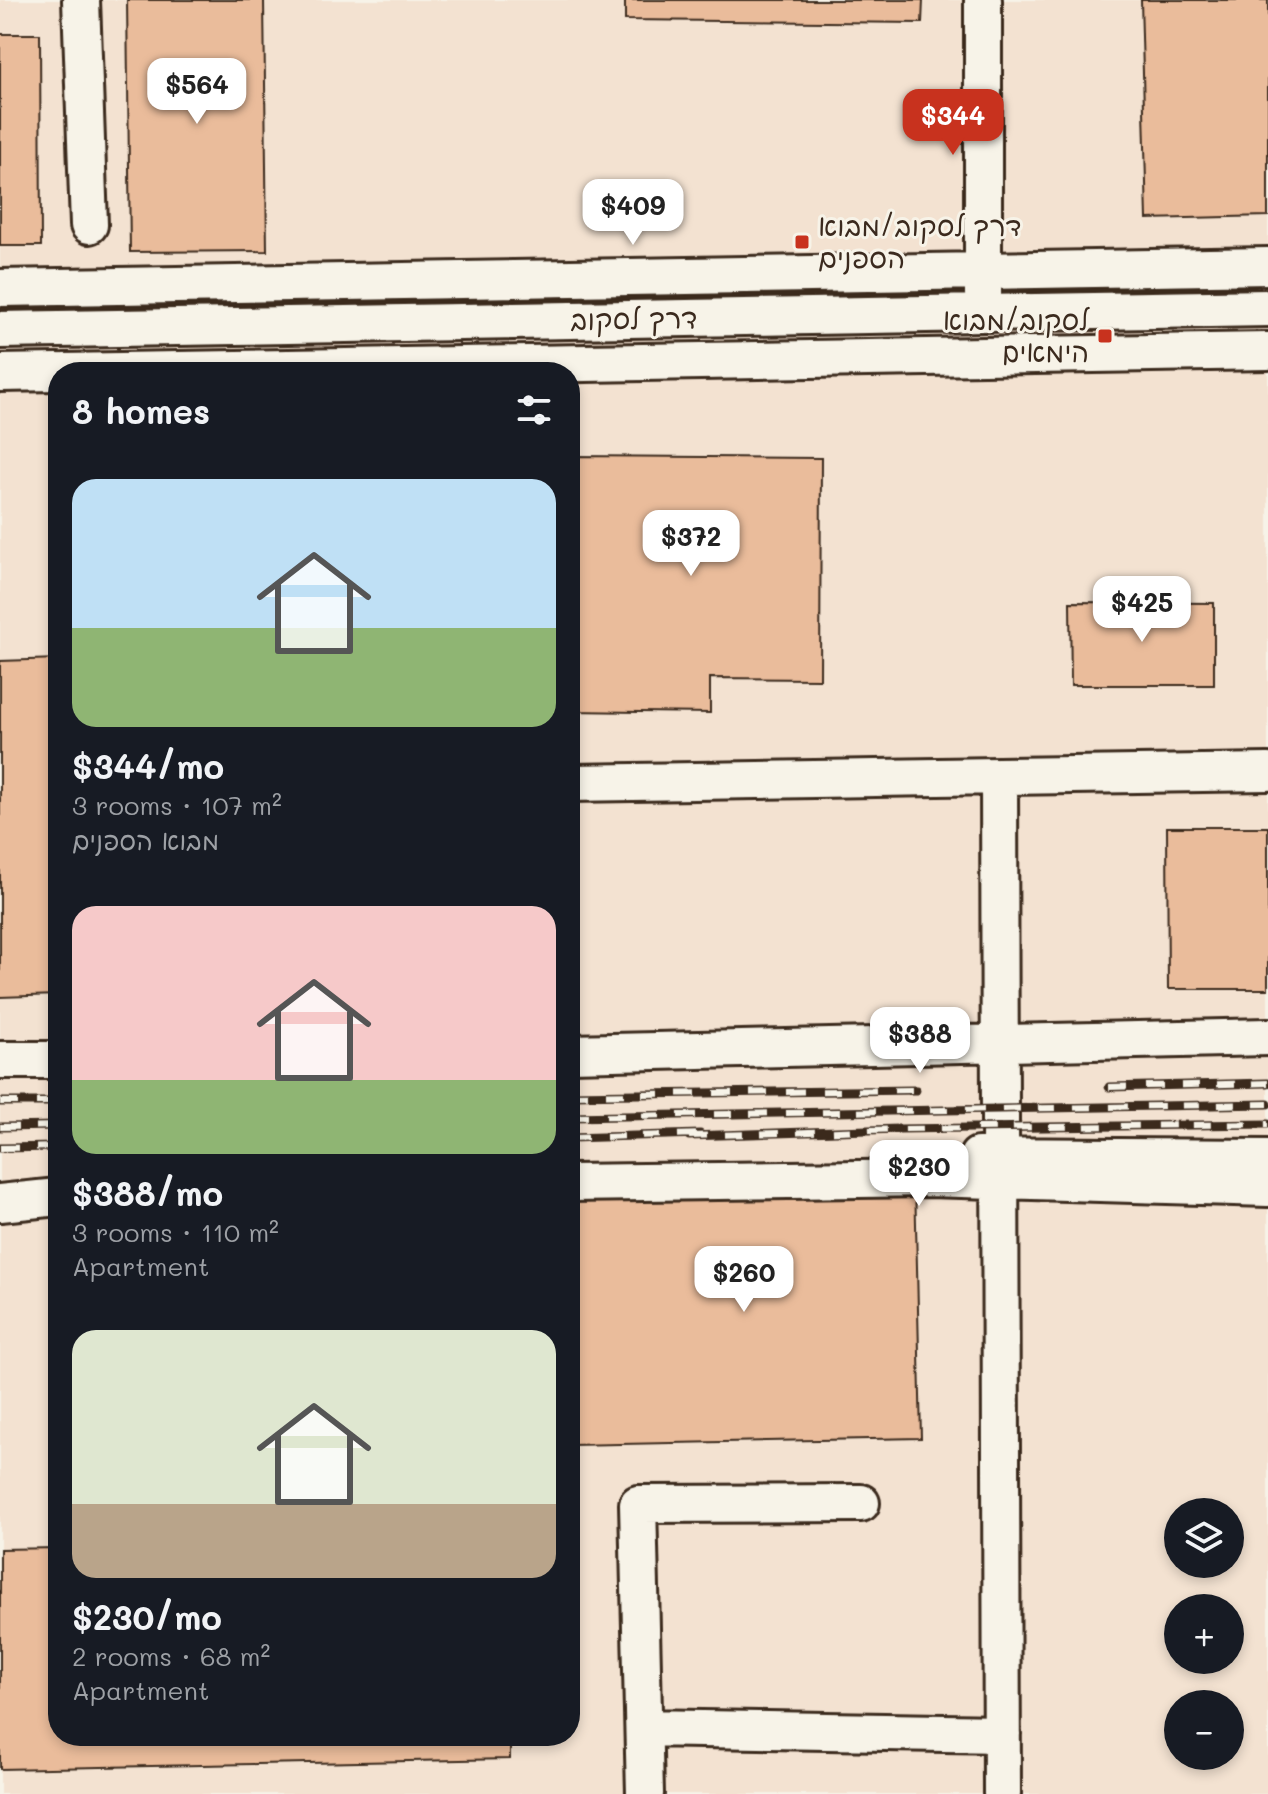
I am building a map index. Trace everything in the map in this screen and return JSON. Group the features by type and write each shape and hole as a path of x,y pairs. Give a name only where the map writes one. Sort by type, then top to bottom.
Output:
{"street":[{"path":"81,0 89,225"},
{"path":"983,0 983,313"},
{"name":"דרך לסקוב","path":"0,288 1268,266"},
{"name":"דרך לסקוב","path":"0,330 1268,308"},
{"path":"580,363 1268,351"},
{"path":"0,373 48,372"},
{"path":"580,783 1268,772"},
{"path":"999,776 1002,1794"},
{"path":"580,1053 1268,1037"},
{"path":"0,1060 48,1060"},
{"path":"580,1183 929,1178 1084,1158 1268,1158"},
{"path":"580,1164 1000,1168 1268,1188"},
{"path":"0,1184 48,1180"},
{"path":"0,1203 48,1198"},
{"path":"645,1794 638,1504 861,1503"},
{"path":"645,1728 1002,1734"}],"shaded area":[{"path":"0,0 1268,0 1268,1794 0,1794"}],"building":[{"path":"127,0 264,0 267,251 130,252"},
{"path":"625,0 923,0 922,23 625,20"},
{"path":"1141,0 1268,0 1268,216 1147,219"},
{"path":"0,34 40,34 41,246 0,246"},
{"path":"580,456 821,458 820,679 710,678 710,713 580,711"},
{"path":"1070,602 1214,603 1214,685 1071,685"},
{"path":"48,659 48,995 0,997 0,661"},
{"path":"1167,827 1268,827 1268,989 1168,989"},
{"path":"915,1182 921,1438 580,1445 580,1189"},
{"path":"48,1548 48,1746 510,1746 510,1759 0,1769 0,1549"}],"railway":[{"path":"1109,1087 1268,1083"},
{"path":"580,1095 916,1090"},
{"path":"0,1102 48,1102"},
{"path":"580,1117 1268,1104"},
{"path":"689,1136 899,1129 1268,1124"},
{"path":"0,1127 48,1126"},
{"path":"580,1138 700,1134"},
{"path":"0,1148 48,1147"}],"place":[{"name":"דרך לסקוב/מבוא הספנים","path":"802,242"},
{"name":"לסקוב/מבוא הימאים","path":"1105,336"}]}
